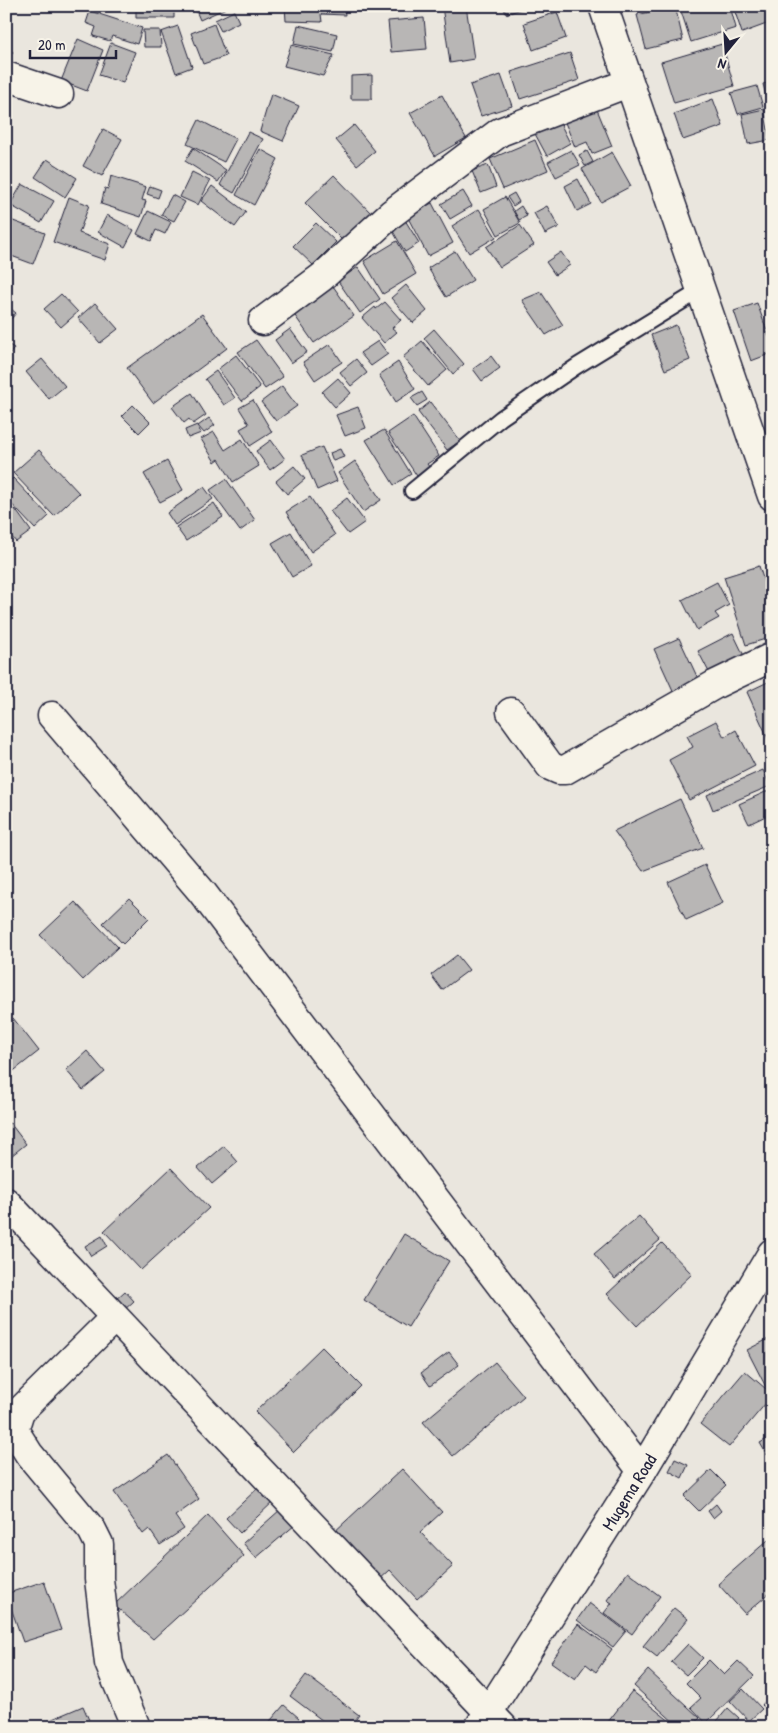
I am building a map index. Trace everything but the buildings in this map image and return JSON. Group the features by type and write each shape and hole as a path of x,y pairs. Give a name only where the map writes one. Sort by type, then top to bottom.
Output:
{"street":[{"path":"603,6 772,496"},
{"path":"6,76 59,94"},
{"path":"262,321 322,277 390,214 500,132 628,83"},
{"path":"511,712 550,766 559,770 565,770 716,684 772,657"},
{"path":"52,716 202,892 642,1471"},
{"path":"6,1202 490,1722"},
{"name":"Mugema Road","path":"490,1722 772,1253"},
{"path":"115,1317 20,1411 14,1430 29,1454 92,1530 99,1544 100,1579 109,1663 136,1727"}],"lane":[{"path":"412,491 501,418 577,366 701,290"}]}
